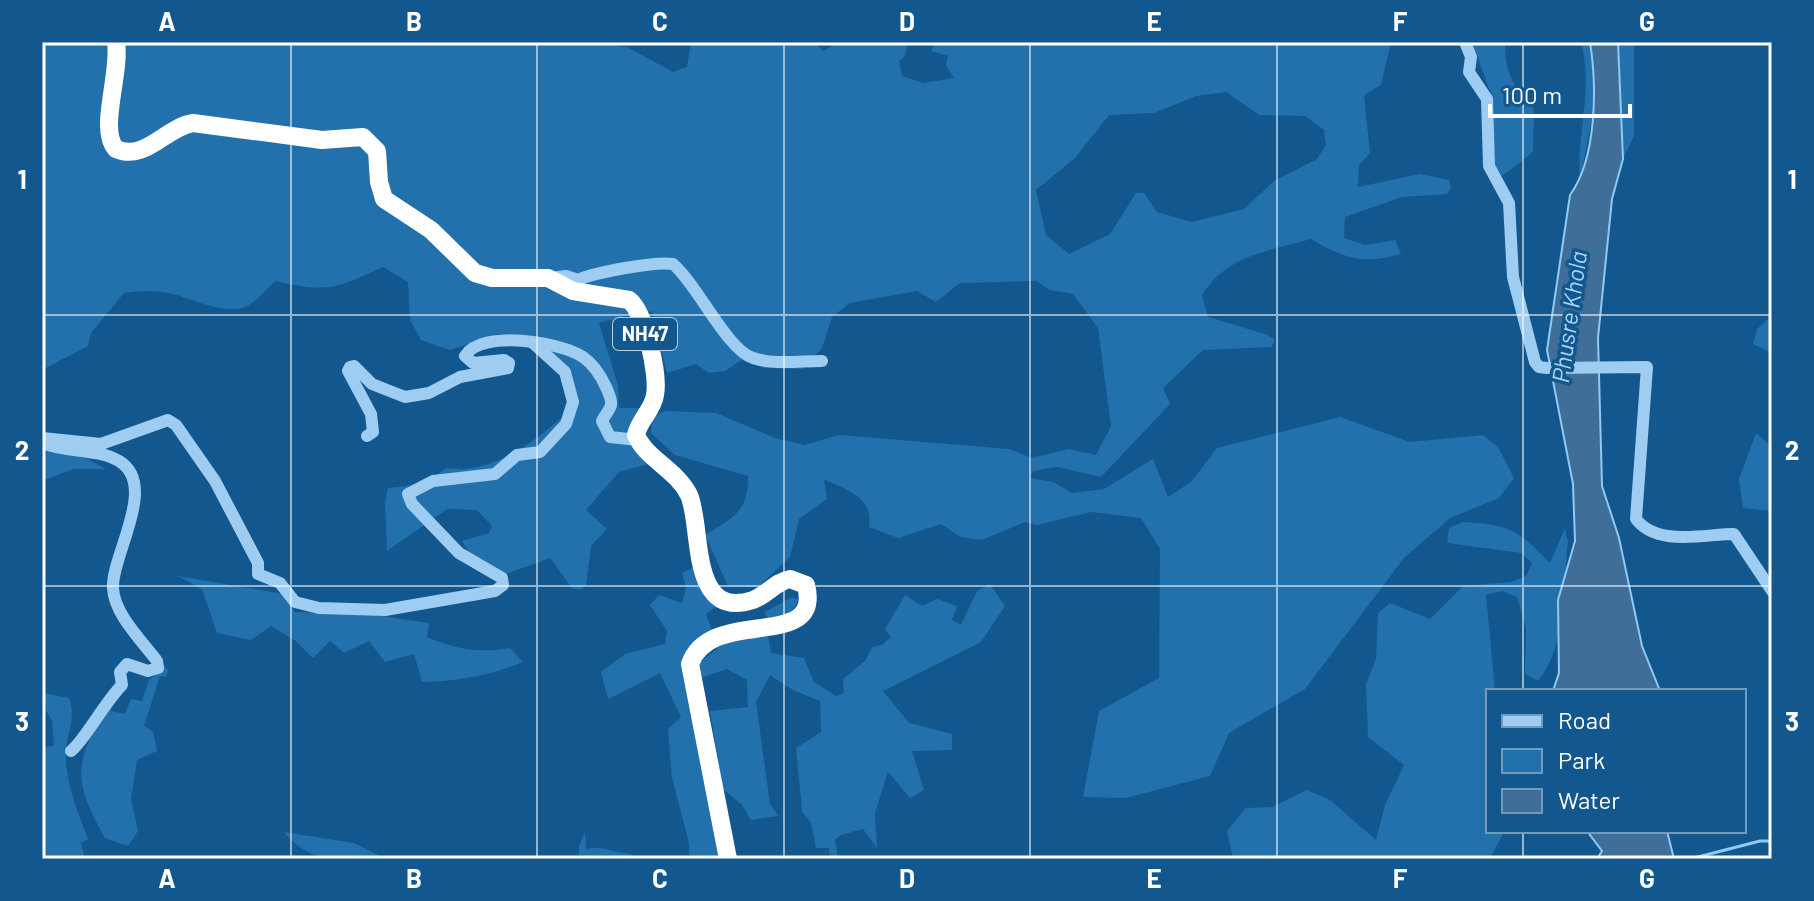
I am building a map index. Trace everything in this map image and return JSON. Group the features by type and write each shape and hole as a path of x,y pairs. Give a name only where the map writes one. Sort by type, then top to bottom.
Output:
{"highway":[{"name":"NH47","path":"116,42 117,75 107,128 109,140 116,149 127,153 144,149 178,127 193,123 322,140 363,137 377,151 379,182 384,199 431,230 467,267 483,277 548,278 573,291 629,300 639,311 656,382 653,402 637,429 638,440"},
{"path":"638,440 674,472 688,493 701,568 711,588 727,600 752,600 790,579 806,585 808,603 801,616 790,623 723,633 695,651 690,664 728,859"}],"street":[{"path":"1465,42 1471,57 1469,72 1487,99 1489,166 1509,203 1518,304 1535,362 1539,367 1547,368 1647,367 1635,514 1638,523 1681,538 1734,534 1772,591"},
{"path":"548,278 566,276 578,280 593,273 612,274 642,265 673,264 684,273 750,358 774,362 822,361"},
{"path":"367,436 373,432 371,414 348,371 350,367 354,366 372,384 405,397 429,393 460,377 508,368 509,363 504,360 467,361 465,353 512,338 581,355 602,378 611,397 611,406 602,421 603,430 610,437 638,440"},
{"path":"42,441 101,444 168,420 176,425 215,481 258,563 258,574 280,583 295,602 319,608 385,610 435,604 495,591 503,585 502,578 459,553 412,504 408,494 433,481 495,474 517,455 540,452 566,424 573,402 565,372 532,342"},
{"path":"42,441 72,452 97,453 121,462 131,474 135,495 130,527 113,589 121,613 157,661 158,668 148,671 127,664 120,672 122,685 104,703 78,746 71,751"}],"green space":[{"path":"42,42 594,42 627,47 673,72 687,67 691,42 815,42 823,51 839,42 908,42 905,56 899,61 902,76 923,83 954,78 946,66 948,56 931,51 934,45 944,42 1391,42 1381,85 1364,95 1370,153 1359,165 1358,187 1420,174 1449,180 1451,187 1447,194 1402,197 1345,217 1344,238 1365,245 1395,240 1401,254 1375,259 1354,258 1311,239 1264,251 1236,263 1212,282 1202,295 1208,317 1268,335 1275,340 1271,347 1203,350 1163,388 1170,404 1101,477 1057,467 1033,471 1030,478 1053,482 1072,493 1104,489 1153,459 1168,497 1191,482 1217,448 1340,417 1410,442 1483,435 1498,447 1514,478 1499,498 1450,518 1404,558 1305,689 1229,733 1210,776 1126,798 1083,797 1099,711 1159,678 1160,549 1141,518 1091,512 1037,525 1025,522 982,540 960,537 941,524 898,538 869,527 863,502 824,479 827,499 799,519 790,557 758,587 728,586 705,535 724,524 742,506 748,476 675,455 651,433 652,418 665,411 716,413 775,438 805,445 839,435 1009,449 1032,458 1069,449 1096,455 1111,426 1098,328 1073,294 1049,290 1037,281 960,283 936,302 917,291 850,303 832,317 822,348 802,369 764,368 742,360 725,371 709,373 696,364 667,373 652,311 641,314 645,345 637,346 629,315 599,323 618,385 619,408 640,408 649,464 619,472 586,510 607,529 591,546 586,585 580,590 572,588 550,558 506,574 470,554 462,541 489,533 492,526 477,510 447,509 387,551 385,503 388,488 419,483 446,468 465,469 500,460 533,441 576,405 566,370 530,337 499,334 450,350 421,340 410,320 408,282 383,267 331,287 307,287 275,281 254,301 240,309 213,307 166,293 124,293 91,333 88,346 42,370","holes":["1226,92 1259,115 1305,116 1324,130 1326,145 1317,159 1274,181 1244,209 1192,222 1157,212 1144,193 1136,193 1110,234 1069,254 1046,235 1036,190 1076,157 1109,115 1154,113 1196,96"]},
{"path":"1472,42 1506,42 1508,71 1521,95 1534,109 1533,152 1502,176 1495,166 1491,94"},
{"path":"1581,42 1590,42 1596,97 1580,181 1586,77"},
{"path":"1618,42 1634,42 1634,136 1623,159"},
{"path":"1772,316 1772,353 1753,344 1757,329"},
{"path":"1756,433 1772,447 1772,511 1743,508 1739,479"},
{"path":"42,451 80,455 106,469 73,469 42,481"},
{"path":"1463,522 1503,527 1520,536 1550,563 1565,528 1568,542 1559,633 1547,667 1538,681 1525,674 1526,628 1517,597 1502,591 1486,595 1495,689 1486,689 1486,833 1504,833 1489,859 1233,859 1227,831 1246,808 1272,807 1307,790 1330,800 1376,840 1385,805 1404,765 1368,737 1366,684 1376,659 1378,613 1390,603 1430,619 1463,586 1511,582 1526,576 1532,563 1521,553 1447,543 1449,528"},
{"path":"696,566 720,604 706,614 713,633 694,643 720,859 690,859 672,778 668,729 681,717 660,673 608,699 601,672 625,654 665,644 667,631 650,605 659,595 682,603 686,588 682,573"},
{"path":"178,576 283,594 295,612 374,615 429,623 427,637 468,649 510,648 523,662 474,677 422,682 414,654 385,662 369,641 344,653 330,641 313,658 296,641 271,626 251,640 217,633 202,589"},
{"path":"990,584 1005,606 981,642 883,691 909,723 952,734 952,750 912,751 924,790 910,798 888,772 875,813 877,848 863,829 841,835 835,840 838,859 830,859 829,848 816,848 811,823 802,811 796,748 821,732 820,701 793,690 770,675 756,702 770,804 778,816 751,820 742,805 723,789 710,711 748,707 747,680 727,669 701,678 698,664 736,633 767,630 771,653 804,658 814,682 836,696 844,693 843,679 866,660 872,647 882,645 891,637 885,629 905,595 922,606 937,599 957,606 952,620 961,625 977,591"},
{"path":"792,597 798,600 794,608 768,622 765,612"},
{"path":"161,661 168,670 166,677 160,676 144,726 153,732 157,751 137,760 131,799 138,831 128,846 105,838 86,798 81,768 90,739 111,701 111,711 125,714 131,699 142,701 149,680 163,670"},
{"path":"42,693 69,698 72,719 66,764 73,797 88,839 81,843 85,859 42,859 42,747 54,746 52,720 42,705"},
{"path":"284,832 354,843 386,859 343,859 317,855 305,851"},
{"path":"585,832 586,849 631,854 633,859 579,859 579,846"}],"water":[{"name":"Phusre Khola","path":"1590,42 1618,42 1623,159 1612,199 1598,338 1602,486 1619,538 1642,646 1659,689 1554,689 1559,673 1558,600 1575,541 1573,484 1547,350 1570,195 1586,162 1590,142 1594,79"},
{"path":"1588,833 1668,833 1674,859 1597,859 1602,851"}],"waterway":[{"path":"1690,859 1760,841 1772,841"}]}
